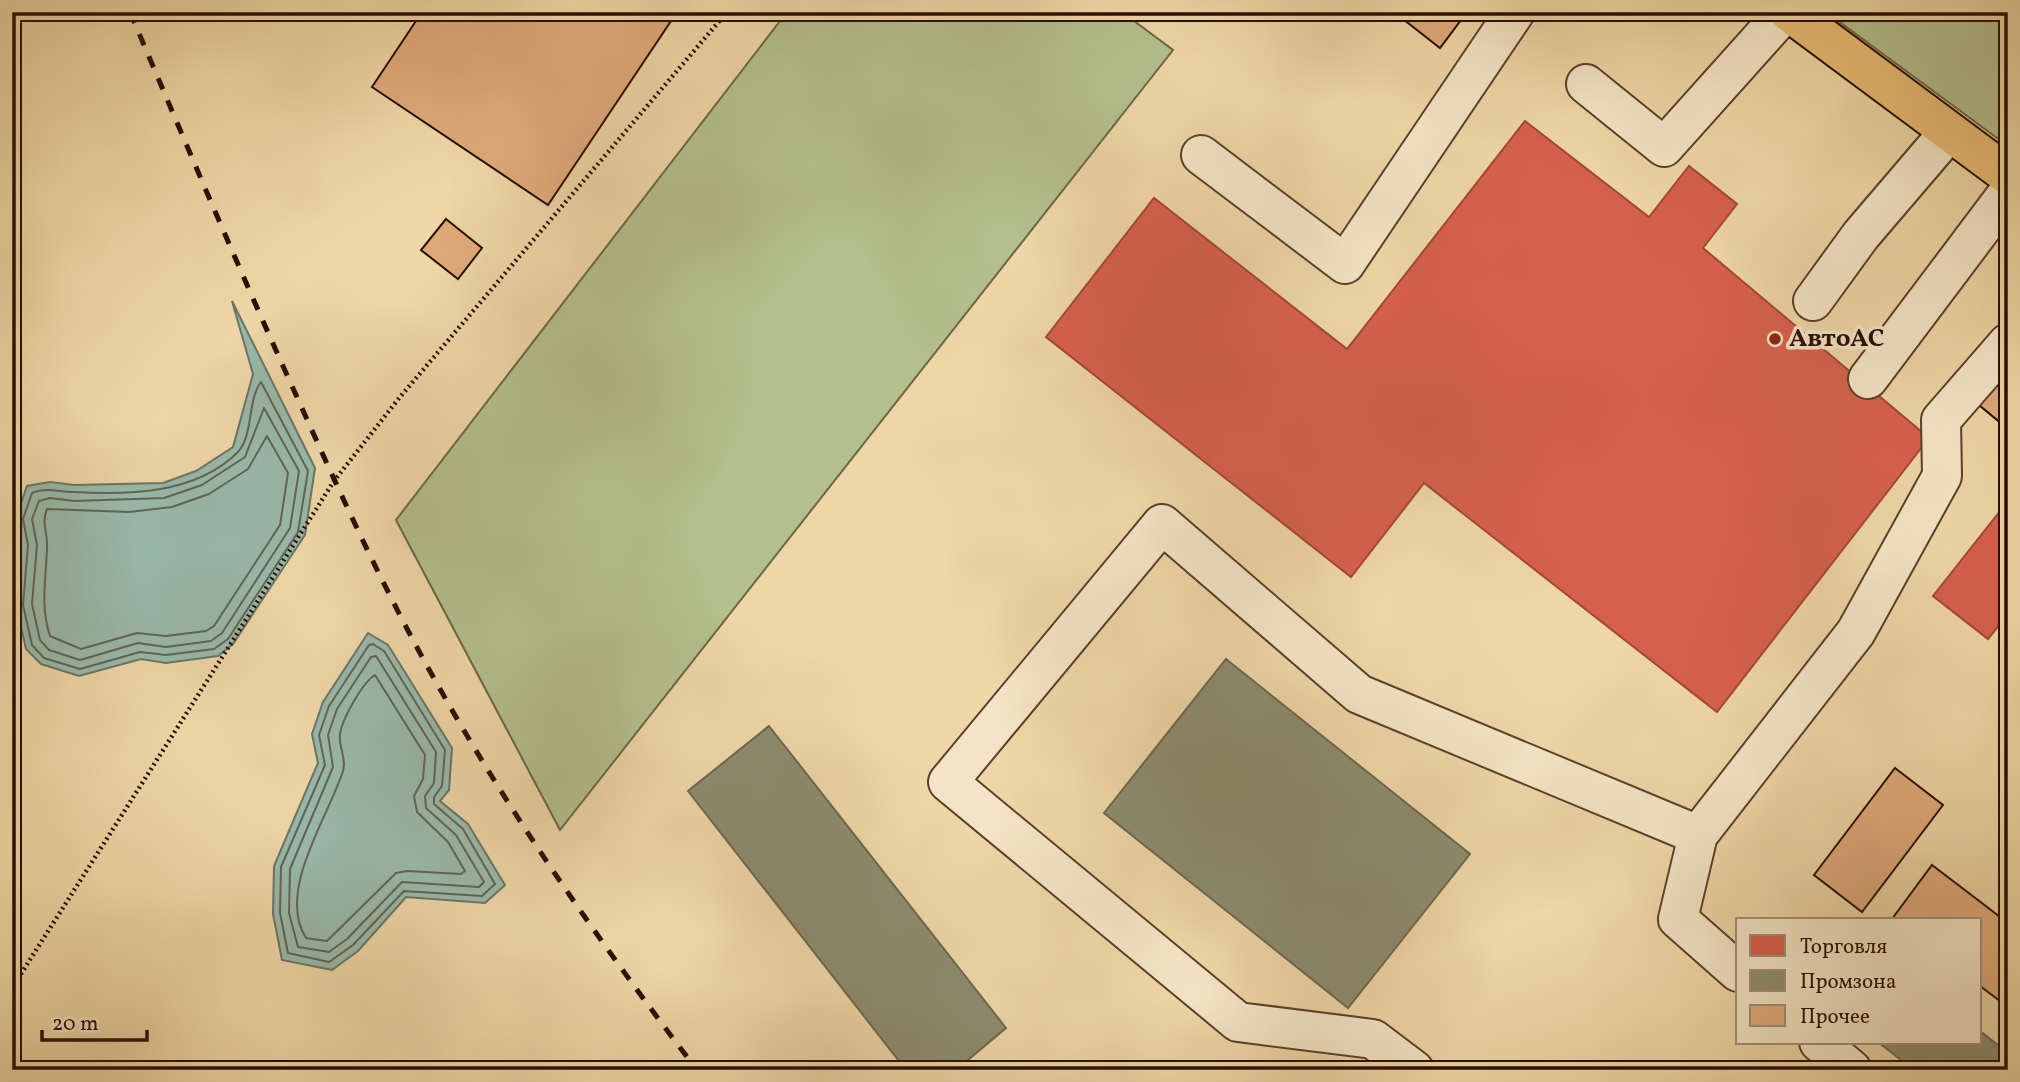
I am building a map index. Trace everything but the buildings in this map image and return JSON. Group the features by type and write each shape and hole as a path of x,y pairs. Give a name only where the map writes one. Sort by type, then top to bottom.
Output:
{"main road":[{"path":"1787,12 2008,175"}],"lane":[{"path":"1201,155 1345,264 1515,12"},
{"path":"1586,84 1664,147 1787,12"},
{"path":"1813,301 1861,234 1949,132"},
{"path":"1868,379 2008,193"},
{"path":"1736,970 1678,919 1698,835 1856,632 1942,476 1941,420 2008,343"},
{"path":"1414,1070 1373,1039 1238,1022 948,782 1162,524 1359,694 1698,835"},
{"path":"1821,1044 1852,1070"}],"path":[{"path":"12,988 334,481 400,397 727,12"}],"green space":[{"path":"787,12 1122,12 1173,50 560,830 396,520"},
{"path":"1826,12 2008,12 2008,146"}],"water":[{"path":"232,301 315,468 305,535 233,644 218,656 166,663 141,659 79,676 41,664 26,649 16,605 21,545 16,518 27,486 50,482 74,485 163,483 196,471 233,447 253,374"},
{"path":"368,633 388,645 452,748 449,790 440,801 468,824 505,885 485,903 406,897 358,951 332,970 282,960 273,914 274,866 318,763 312,734 323,702"}],"railway":[{"path":"130,12 317,442 402,620 469,739 530,836 628,978 697,1070"}],"place":[{"name":"АвтоАС","path":"1775,339"}]}
